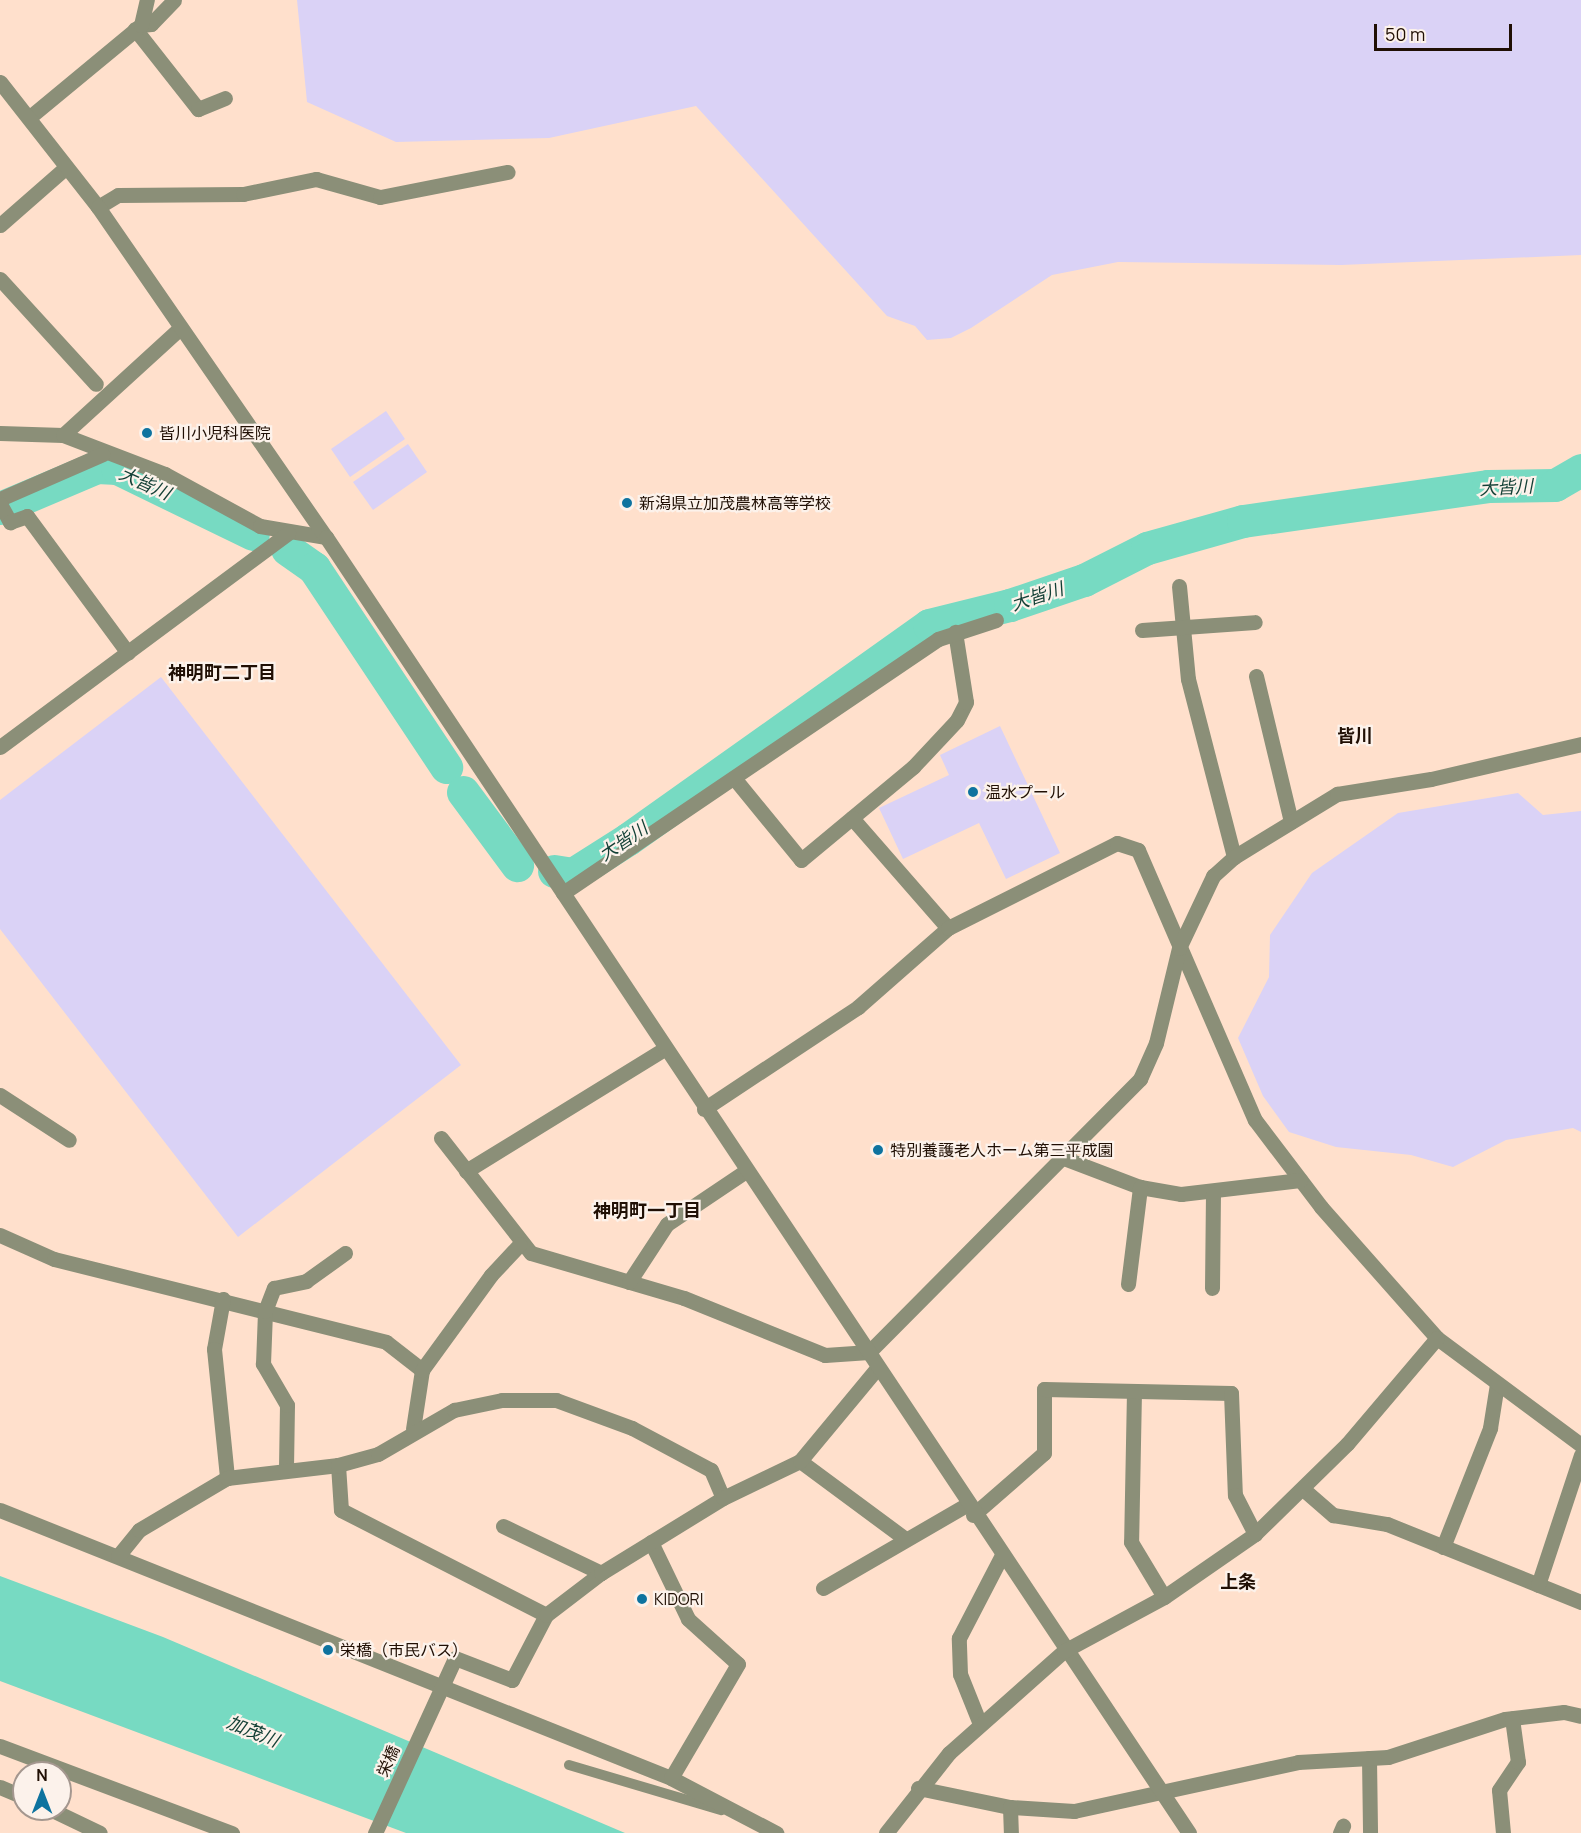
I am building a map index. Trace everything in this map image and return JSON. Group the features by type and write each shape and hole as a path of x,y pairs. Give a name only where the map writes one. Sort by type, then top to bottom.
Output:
{"street":[{"path":"138,27 147,0"},
{"path":"31,116 138,27 151,24 174,0"},
{"path":"138,27 198,109 225,98"},
{"path":"0,82 31,116 65,168 98,207 179,329 326,537 664,1049 878,1366 969,1510 1189,1833"},
{"path":"0,225 65,168"},
{"path":"98,207 118,195 243,194 316,179 381,197 508,172"},
{"path":"0,279 96,384"},
{"path":"63,435 179,329"},
{"path":"0,433 63,435 103,454 165,474 260,526 288,533 326,537"},
{"path":"0,499 103,454"},
{"path":"0,504 10,522 27,516 128,653"},
{"path":"0,747 288,533"},
{"path":"1179,586 1188,679 1234,857"},
{"path":"563,893 955,632 996,620"},
{"path":"1142,630 1255,622"},
{"path":"734,778 801,860 913,767 957,720 966,702 955,632"},
{"path":"1256,676 1291,822"},
{"path":"441,1137 520,1244 531,1253 629,1282 825,1354 868,1352 1140,1079 1156,1043 1179,948 1213,876 1234,857 1337,794 1442,777 1581,744"},
{"path":"852,818 948,928"},
{"path":"704,1109 858,1007 948,928 1117,843 1138,850 1255,1120 1321,1207 1437,1338 1581,1445"},
{"path":"466,1171 664,1049"},
{"path":"0,1095 69,1140"},
{"path":"1061,1157 1140,1187 1213,1194 1300,1180"},
{"path":"629,1282 667,1224 746,1171"},
{"path":"1128,1284 1140,1187"},
{"path":"1212,1288 1213,1194"},
{"path":"0,1235 54,1259 223,1299 386,1342 422,1370"},
{"path":"413,1429 422,1370 491,1275 520,1244"},
{"path":"285,1468 288,1405 263,1364 265,1311 274,1288 306,1281 345,1253"},
{"path":"223,1299 214,1349 226,1478"},
{"path":"886,1833 918,1788 980,1724 1064,1651 1164,1597 1256,1534 1303,1489 1437,1338"},
{"path":"338,1465 341,1510 546,1615 601,1573 723,1498 801,1461 878,1366"},
{"path":"1443,1547 1490,1428 1497,1384"},
{"path":"823,1588 903,1538 969,1510 1044,1453 1044,1389 1232,1393 1235,1495 1256,1534"},
{"path":"1134,1391 1131,1542 1164,1597"},
{"path":"118,1556 139,1530 226,1478 285,1468 338,1465 378,1454 413,1429 483,1404 556,1400 632,1428 711,1470 723,1498"},
{"path":"1538,1585 1581,1455"},
{"path":"801,1461 903,1538"},
{"path":"1303,1489 1333,1515 1387,1524 1581,1602"},
{"path":"0,1510 672,1778 776,1833"},
{"path":"503,1526 601,1573"},
{"path":"651,1542 688,1619 738,1664 672,1778"},
{"path":"980,1724 960,1674 959,1638 1001,1557"},
{"name":"栄橋","path":"375,1833 455,1658 512,1680 546,1615"},
{"path":"918,1788 1010,1807 1074,1810 1298,1762 1369,1758 1436,1746 1512,1718 1564,1712 1581,1716"},
{"path":"1503,1833 1500,1790 1518,1762 1512,1718"},
{"path":"0,1746 232,1833"},
{"path":"1369,1758 1370,1833"},
{"path":"1010,1807 1011,1833"},
{"path":"72,1820 100,1833"}],"lane":[{"path":"569,1765 747,1818"}],"shaded area":[{"path":"297,0 1581,0 1581,255 1341,265 1118,262 1052,275 971,328 951,338 927,340 915,326 887,316 696,106 549,138 396,142 307,102"},
{"path":"386,411 405,439 350,477 331,449"},
{"path":"408,444 427,472 373,510 353,482"},
{"path":"161,677 461,1065 238,1237 0,929 0,800"},
{"name":"温水プール","path":"1000,726 1060,853 1006,879 979,823 903,859 879,808 949,775 940,755"},
{"path":"1518,793 1543,815 1581,811 1581,1132 1573,1128 1506,1140 1453,1167 1411,1155 1336,1147 1289,1132 1263,1096 1238,1038 1269,977 1270,935 1312,873 1398,813"}],"water":[{"name":"加茂川","path":"0,1576 163,1637 625,1833 406,1833 0,1681"}],"waterway":[{"name":"大皆川","path":"0,508 97,467 117,468 253,534"},
{"name":"大皆川","path":"554,871 573,874 628,839 929,625 1010,605 1084,580 1147,548 1243,521 1488,486 1555,485 1581,470"},
{"name":"大皆川","path":"287,549 314,568 446,767"},
{"name":"大皆川","path":"463,792 517,865"}],"place":[{"name":"皆川小児科医院","path":"147,433"},
{"name":"新潟県立加茂農林高等学校","path":"627,503"},
{"name":"温水プール","path":"973,792"},
{"name":"特別養護老人ホーム第三平成園","path":"878,1150"},
{"name":"KIDORI","path":"642,1599"},
{"name":"栄橋（市民バス）","path":"328,1650"}],"district":[{"name":"神明町二丁目","path":"222,672"},
{"name":"皆川","path":"1355,735"},
{"name":"神明町一丁目","path":"647,1210"},
{"name":"上条","path":"1238,1581"}]}
